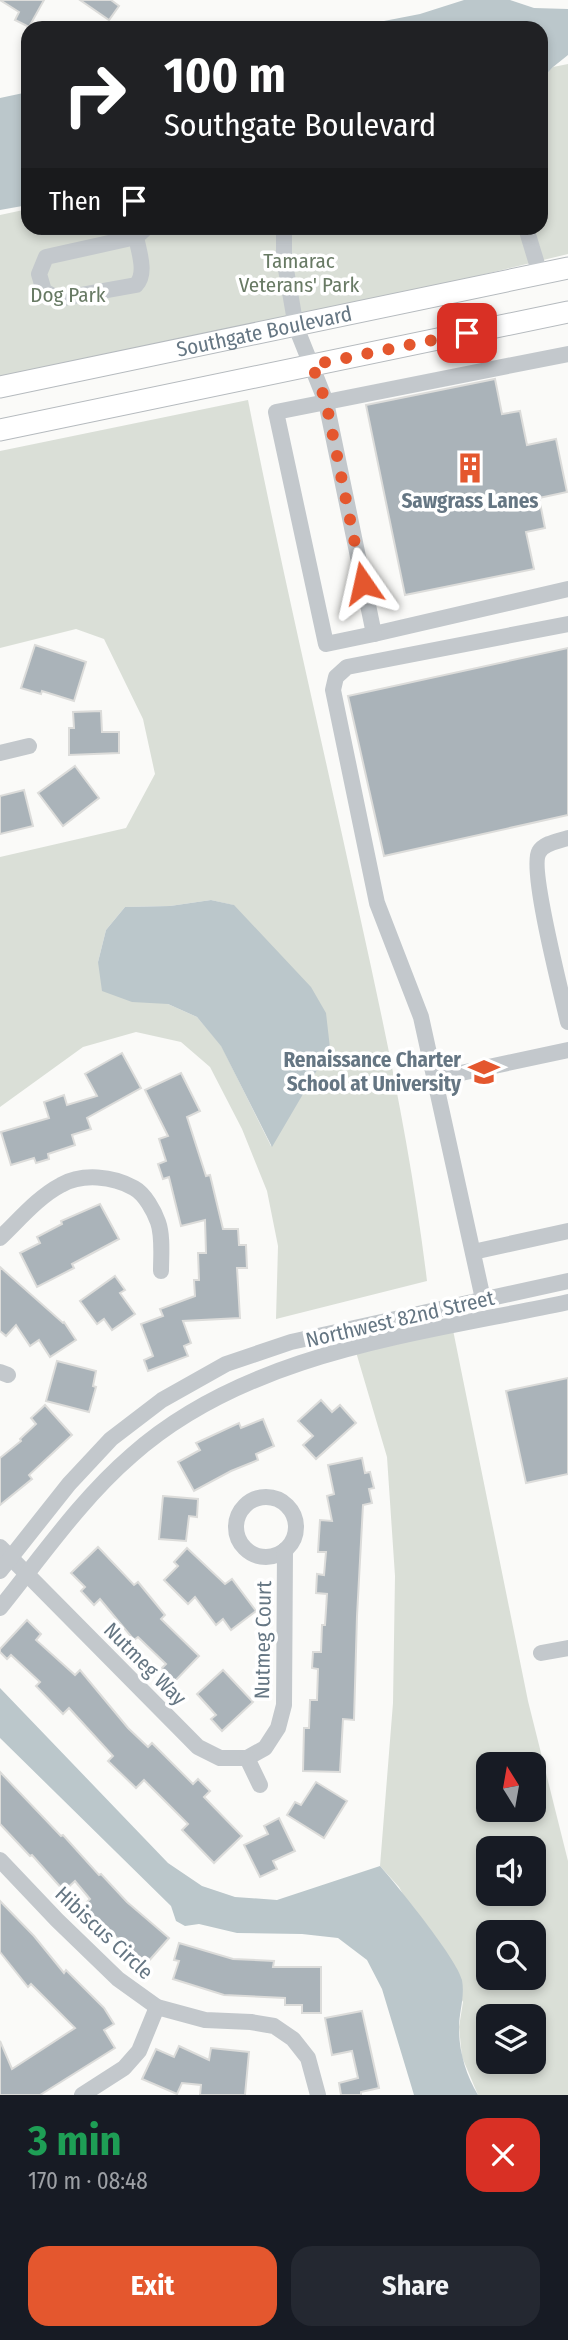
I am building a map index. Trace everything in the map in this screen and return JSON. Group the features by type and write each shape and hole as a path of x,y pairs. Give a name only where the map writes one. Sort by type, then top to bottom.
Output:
{"main road":[{"name":"Southgate Boulevard","path":"0,387 568,268"},
{"name":"Southgate Boulevard","path":"0,429 568,312"}],"street":[{"path":"130,235 46,257 39,274 44,291 58,299 136,285 142,274 141,235"},
{"path":"284,235 284,258 296,327 326,402 374,634"},
{"path":"528,235 540,274"},
{"path":"568,354 276,412 326,644 568,589"},
{"path":"483,1300 421,1017 377,903 333,690 336,677 347,667 568,624"},
{"path":"0,753 29,746"},
{"path":"566,838 545,846 539,851 536,860 568,1022"},
{"path":"433,1079 568,1050"},
{"path":"0,1238 37,1202 61,1184 87,1177 110,1180 135,1188 151,1206 160,1225 161,1271"},
{"path":"473,1252 568,1231"},
{"name":"Northwest 82nd Street","path":"3,1558 111,1439 162,1400 226,1364 290,1342 568,1281"},
{"name":"Northwest 82nd Street","path":"0,1608 93,1493 132,1454 180,1418 237,1386 332,1353 568,1301"},
{"name":"Nutmeg Court","path":"247,1758 265,1748 278,1728 284,1705 285,1550"},
{"name":"Nutmeg Way","path":"3,1558 27,1574 198,1747 220,1758 247,1758"},
{"path":"541,1653 568,1648"},
{"path":"247,1758 260,1785"},
{"name":"Hibiscus Circle","path":"0,1860 118,1979 156,2007 205,2020 274,2026 293,2039 308,2058 318,2095"},
{"path":"82,2095 124,2068 139,2051 156,2007"}],"green space":[{"path":"568,64 568,254 264,328 0,378 0,215 21,210 21,235 548,235 548,72 553,67"},
{"path":"248,400 388,1049 414,1188 427,1281 276,1319 278,1246 267,1191 242,1129 210,1067 181,1042 136,1032 83,1047 0,1107 0,857 126,828 155,774 143,719 104,639 76,629 0,648 0,451","holes":["211,900 233,905 285,963 330,1048 271,1146 221,1045 197,1017 168,1004 98,962 106,930 125,907 170,906"]},
{"path":"453,1330 528,1701 541,1752 476,1752 476,1822 546,1822 546,1773 568,1861 568,2095 478,2095 462,2057 459,2027 463,2002 399,1887 380,1866 393,1703 395,1576 387,1457 356,1352"}],"shaded area":[{"path":"464,0 510,0 534,8 568,9 568,55 548,72 548,21 384,21 420,14"},
{"path":"21,94 21,206 0,210 0,98"},
{"path":"211,900 234,905 311,987 326,1013 330,1048 272,1147 221,1046 197,1017 168,1004 132,1002 102,991 98,962 106,930 125,907 170,906"},
{"path":"0,1688 168,1863 202,1886 235,1897 277,1900 380,1866 426,1922 458,1970 463,1986 460,2046 478,2095 414,2095 382,1989 367,1960 338,1938 302,1934 237,1933 199,1924 185,1926 176,1921 171,1906 0,1738"}],"building":[{"path":"0,0 44,0 32,21 21,23 15,20 19,12"},
{"path":"80,0 111,0 119,6 109,20"},
{"name":"Sawgrass Lanes","path":"495,379 502,414 520,411 527,445 556,439 567,492 539,498 545,528 526,532 534,569 405,595 366,405"},
{"path":"35,645 86,662 74,701 21,688"},
{"path":"568,648 568,815 384,856 348,696"},
{"path":"101,711 102,732 119,732 119,753 69,755 69,728 74,728 73,712"},
{"path":"75,766 99,798 63,826 38,793"},
{"path":"24,790 33,826 0,834 0,796"},
{"path":"122,1053 141,1088 87,1118 91,1129 72,1135 75,1145 48,1154 49,1159 36,1163 34,1158 11,1165 1,1132 49,1118 44,1102 64,1095 67,1105 97,1096 85,1074"},
{"path":"181,1073 200,1111 187,1117 206,1176 210,1175 223,1229 238,1229 239,1245 246,1245 247,1268 237,1268 240,1318 183,1321 191,1343 184,1346 188,1356 148,1371 144,1360 153,1356 141,1324 163,1316 160,1309 195,1296 194,1280 199,1280 198,1253 206,1253 205,1220 181,1226 169,1177 163,1179 158,1164 166,1161 159,1139 168,1136 145,1090"},
{"path":"100,1204 119,1239 72,1264 74,1268 37,1287 20,1253 40,1243 37,1237 62,1224 61,1221"},
{"path":"0,1267 64,1322 76,1340 50,1357 39,1340 30,1346 16,1325 6,1336 0,1331"},
{"path":"115,1276 125,1290 120,1293 135,1314 112,1330 104,1319 97,1324 80,1301"},
{"path":"57,1361 96,1371 93,1386 96,1387 89,1412 46,1401"},
{"path":"568,1378 568,1474 526,1483 506,1391"},
{"path":"321,1400 332,1412 340,1405 356,1423 316,1459 303,1445 313,1436 298,1421"},
{"path":"45,1405 72,1435 29,1475 32,1479 0,1505 0,1458 36,1424 31,1418"},
{"path":"263,1419 274,1446 256,1454 258,1460 194,1491 178,1462 200,1450 196,1443 239,1423 241,1428"},
{"path":"362,1458 365,1473 370,1472 374,1488 369,1489 372,1503 363,1505 354,1720 343,1719 340,1772 303,1771 304,1728 309,1728 310,1700 317,1700 318,1669 312,1668 313,1652 321,1652 322,1625 325,1625 327,1594 316,1593 317,1574 324,1575 326,1552 318,1552 320,1520 332,1521 327,1496 334,1494 328,1465"},
{"path":"163,1496 198,1499 197,1517 189,1516 186,1541 159,1539"},
{"path":"98,1547 134,1585 138,1582 165,1615 161,1619 199,1656 174,1682 160,1670 166,1664 138,1637 134,1640 100,1599 94,1605 81,1591 85,1587 71,1573"},
{"path":"187,1548 225,1584 232,1579 256,1611 231,1630 223,1619 216,1625 195,1597 188,1604 164,1580 178,1566 174,1562"},
{"path":"27,1620 41,1634 36,1640 75,1675 80,1670 128,1728 148,1747 152,1743 193,1784 198,1779 210,1791 204,1797 242,1836 214,1863 182,1830 188,1824 144,1780 136,1788 108,1761 113,1756 69,1708 63,1714 36,1686 40,1682 11,1655 7,1659 0,1652"},
{"path":"223,1670 253,1702 222,1731 211,1719 216,1715 197,1694"},
{"path":"0,1772 99,1875 169,1938 147,1963 105,1928 102,1931 81,1908 90,1899 75,1881 64,1891 0,1824"},
{"path":"316,1782 347,1801 324,1838 287,1815 295,1802 301,1805"},
{"path":"279,1818 295,1851 273,1861 277,1869 260,1877 244,1845 268,1834 264,1826"},
{"path":"0,1901 34,1936 64,1973 66,1970 104,2008 114,2024 104,2030 115,2048 40,2095 0,2095 0,2041 12,2069 75,2028 31,1984 28,1987 0,1952"},
{"path":"179,1943 233,1959 274,1961 273,1967 321,1967 321,2013 302,2013 302,2005 285,2005 285,1998 224,1995 173,1979 179,1961 174,1960"},
{"path":"362,2011 379,2088 361,2092 361,2095 341,2095 339,2083 358,2078 352,2051 332,2055 325,2018"},
{"path":"179,2046 209,2060 211,2048 249,2052 245,2095 200,2095 201,2085 182,2083 177,2094 142,2079 156,2049 174,2057"}],"place":[{"name":"Sawgrass Lanes","path":"470,468"},
{"name":"Renaissance Charter School at University","path":"484,1072"}],"route":[{"path":"363,583 326,402 312,365 467,333"}],"park label":[{"name":"Tamarac Veterans' Park","path":"299,273"},
{"name":"Dog Park","path":"68,295"}]}
